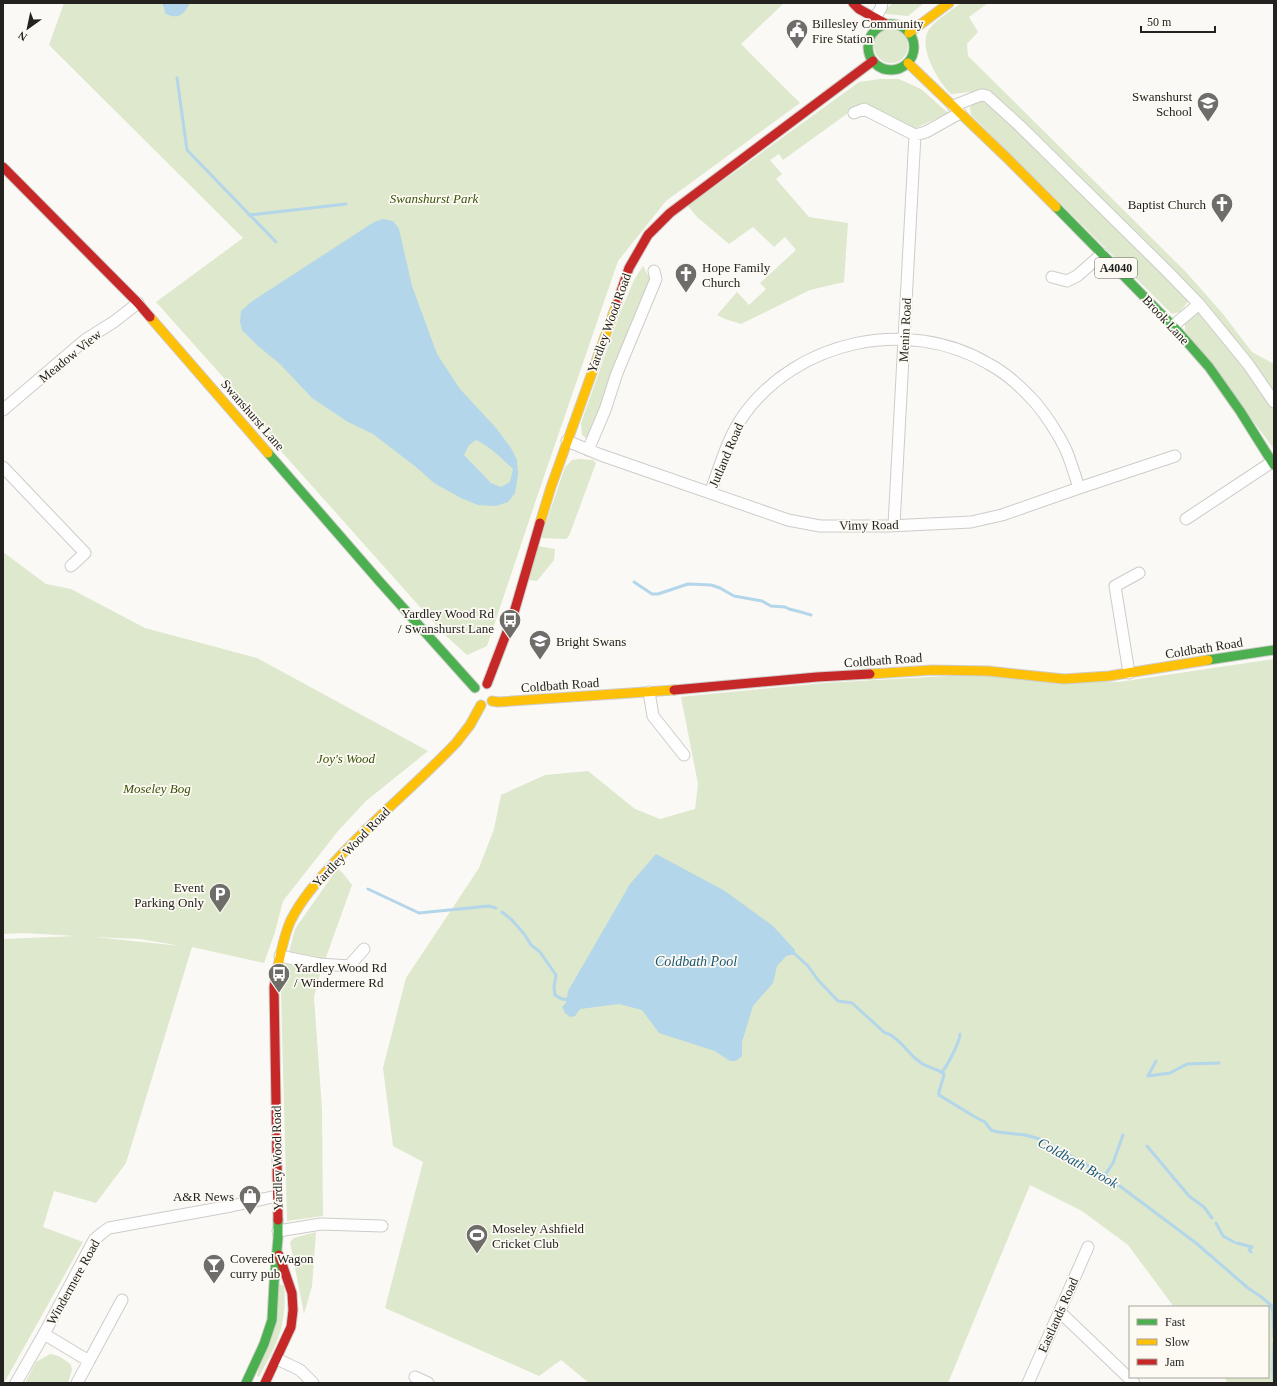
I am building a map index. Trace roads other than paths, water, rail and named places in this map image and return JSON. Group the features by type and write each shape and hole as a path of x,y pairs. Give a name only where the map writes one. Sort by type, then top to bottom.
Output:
{"main road":[{"path":"910,33 949,3"},
{"path":"856,6 886,24 899,25 910,33 914,48 908,63 900,68 890,70 881,67 873,61 868,50 870,38 867,26 856,6"},
{"path":"870,38 876,29 886,24"},
{"name":"Yardley Wood Road","path":"487,684 513,616 551,487 629,268 648,235 670,213 873,61"},
{"name":"Brook Lane","path":"908,63 1173,326 1209,367 1240,411 1273,464"},
{"name":"Swanshurst Lane","path":"3,167 138,303 380,582 475,688"},
{"name":"Coldbath Road","path":"492,701 498,702 649,692 818,677 932,670 988,670 1064,679 1109,676 1274,650"},
{"path":"482,684 487,684 495,692 495,696 487,705 481,705 474,699 473,694 475,688 482,684"},
{"name":"Yardley Wood Road","path":"248,1380 267,1336 272,1319 273,1289 278,1251 274,987 280,956 288,927 309,891 351,844 456,744 473,721 481,705"},
{"name":"Yardley Wood Road","path":"265,1383 291,1327 293,1310 292,1293 278,1251"},
{"path":"248,1380 265,1383"}],"street":[{"path":"875,18 881,8 882,3"},
{"path":"854,113 864,109 915,135 926,132 956,109 980,95 987,96 1020,126 1166,270 1198,304 1248,364 1274,402"},
{"name":"Menin Road","path":"894,525 915,135"},
{"path":"1052,278 1067,281 1077,276 1102,254"},
{"name":"Yardley Wood Road","path":"588,450 605,410 617,373 656,279 654,271"},
{"name":"Meadow View","path":"3,410 85,340 115,321 138,303"},
{"path":"1173,326 1198,304"},
{"name":"Jutland Road","path":"710,493 733,432 752,405 773,384 791,370 811,358 836,348 864,341 904,338 932,342 964,352 989,364 1009,379 1031,398 1050,422 1066,450 1079,488"},
{"name":"Vimy Road","path":"567,441 588,450 788,520 820,526 971,522 1002,515 1175,456"},
{"path":"1186,519 1273,464"},
{"path":"3,467 85,553 70,566"},
{"path":"1129,673 1115,586 1139,573"},
{"path":"649,692 653,716 684,755"},
{"path":"280,956 320,964 349,966 364,950"},
{"name":"Windermere Road","path":"16,1383 94,1240 102,1233 109,1228 231,1206 277,1196"},
{"path":"278,1231 321,1224 382,1226"},
{"name":"Eastlands Road","path":"1028,1383 1088,1247"},
{"path":"77,1383 122,1300"},
{"path":"1060,1312 1134,1383"},
{"path":"44,1334 89,1361"},
{"path":"277,1359 300,1370 313,1383"},
{"path":"415,1377 428,1383"}],"water":[{"path":"162,3 190,3 181,15 171,16 166,14"},
{"path":"383,219 393,221 399,229 412,286 437,354 460,389 496,428 511,448 517,460 518,475 515,493 508,502 496,506 478,505 461,498 434,483 416,467 373,434 348,422 312,398 280,364 258,346 242,330 240,322 241,311 251,302 374,222","holes":["476,440 496,453 513,469 510,482 501,487 491,483 464,455 469,445"]},
{"name":"Coldbath Pool","path":"656,854 725,891 773,926 795,950 795,954 786,956 777,966 773,983 753,1006 742,1042 742,1056 736,1061 730,1061 715,1051 659,1033 642,1010 619,1004 580,1009 575,1016 570,1017 565,1013 562,1007 566,1003 568,991 630,884"}],"waterway":[{"path":"177,78 187,150 276,242"},
{"path":"249,215 346,204"},
{"path":"634,582 652,594 658,594 688,584 711,585 734,596 762,601 771,606 785,607 811,615"},
{"name":"Coldbath Brook","path":"368,889 419,913 489,906 496,908"},
{"name":"Coldbath Brook","path":"502,912 512,920 525,935 531,945 540,952 556,975 554,987 555,995 560,998 570,999"},
{"name":"Coldbath Brook","path":"792,953 808,966 818,980 838,1001 852,1003 885,1033 897,1039 916,1059 924,1065 944,1074 939,1095 985,1122 991,1130 1025,1135 1040,1139 1105,1175 1196,1243 1248,1288 1271,1305 1273,1311 1274,1338"},
{"path":"942,1072 956,1048 960,1034"},
{"path":"1148,1076 1156,1061"},
{"path":"1148,1076 1170,1073 1187,1064 1219,1063"},
{"path":"1105,1175 1113,1163 1123,1135"},
{"path":"1147,1146 1189,1196 1204,1207 1212,1218"},
{"path":"1216,1223 1223,1236 1234,1242"},
{"path":"1237,1243 1252,1247 1249,1250 1251,1252"},
{"name":"Coldbath Brook","path":"1274,1343 1274,1381"}],"place":[{"name":"Billesley Community Fire Station","path":"797,50"},
{"name":"Swanshurst School","path":"1208,122"},
{"name":"Baptist Church","path":"1222,224"},
{"name":"Hope Family Church","path":"686,294"},
{"name":"Yardley Wood Rd / Swanshurst Lane","path":"510,640"},
{"name":"Bright Swans","path":"540,660"},
{"name":"Event Parking Only","path":"220,914"},
{"name":"Yardley Wood Rd / Windermere Rd","path":"279,994"},
{"name":"A&R News","path":"250,1216"},
{"name":"Moseley Ashfield Cricket Club","path":"477,1254"},
{"name":"Covered Wagon curry pub","path":"214,1284"}],"park label":[{"name":"Swanshurst Park","path":"434,198"},
{"name":"Joy's Wood","path":"346,758"},
{"name":"Moseley Bog","path":"157,788"}]}
